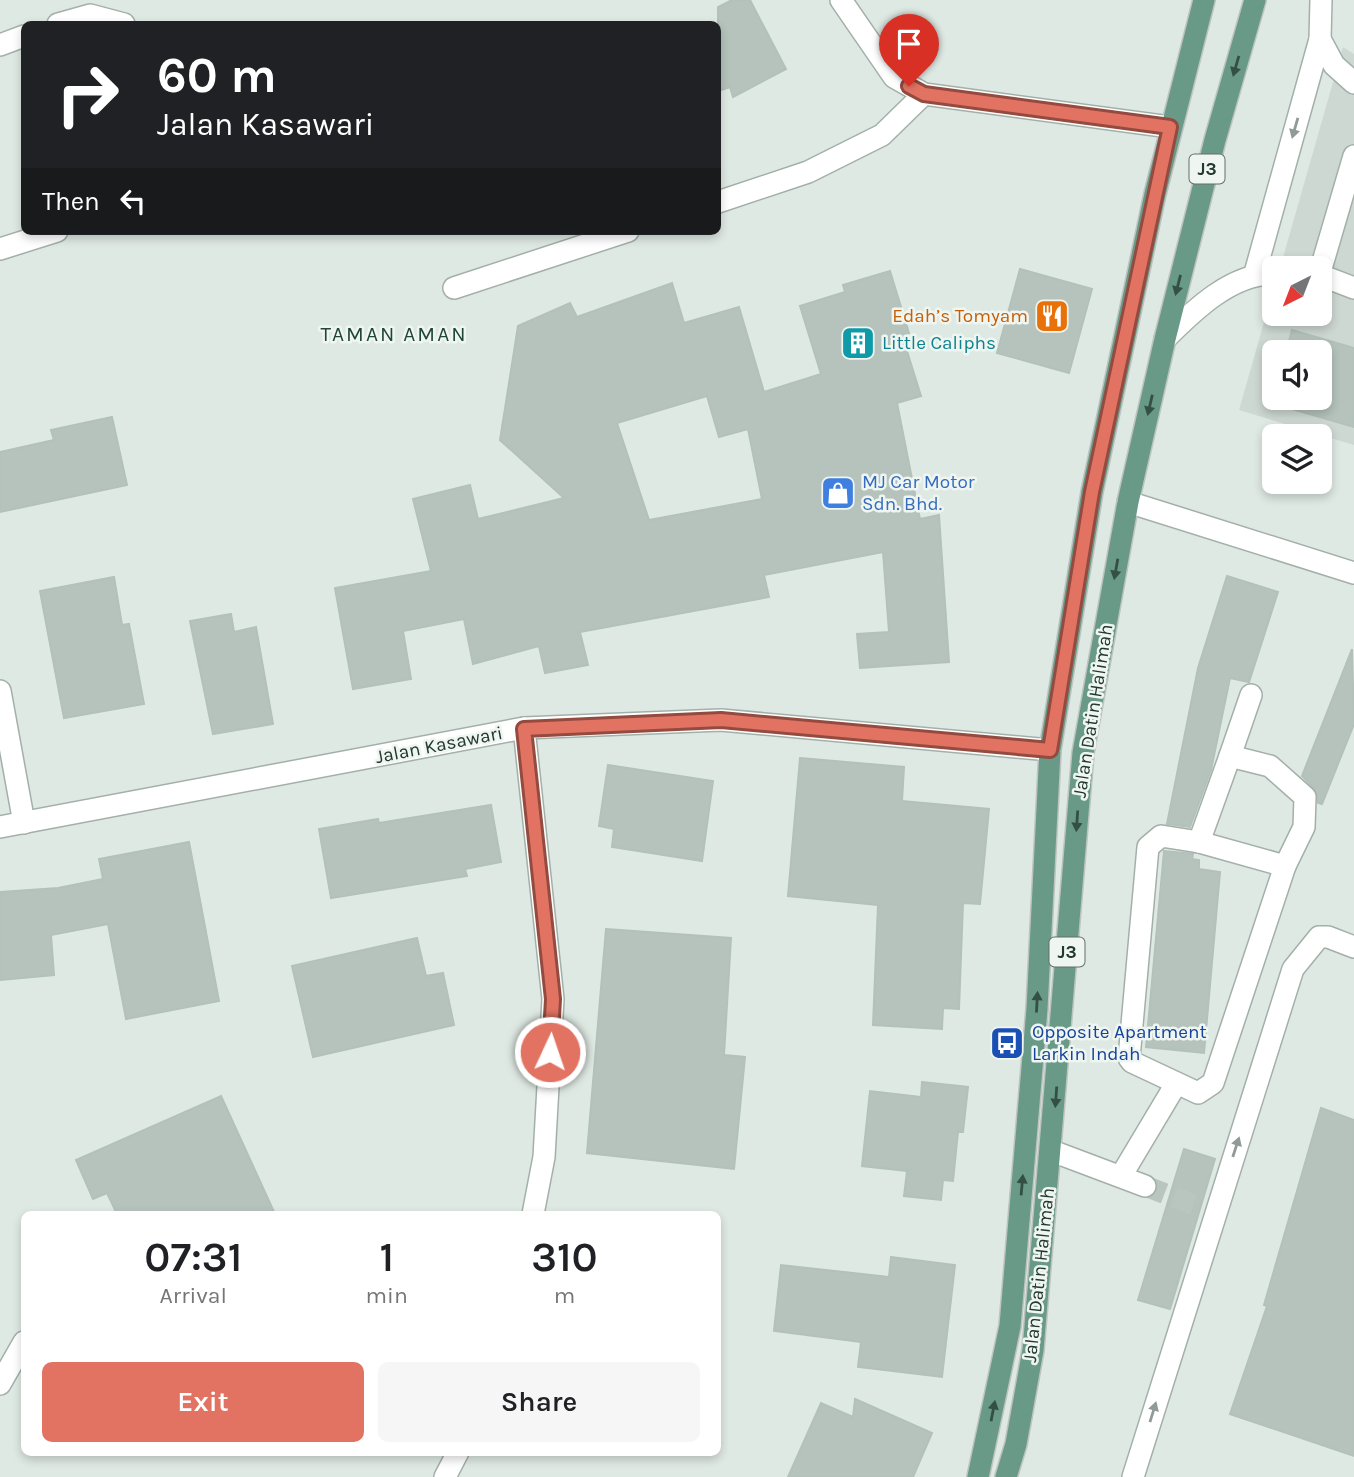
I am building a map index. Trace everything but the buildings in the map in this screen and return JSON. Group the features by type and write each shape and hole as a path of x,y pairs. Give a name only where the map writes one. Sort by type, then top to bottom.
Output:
{"main road":[{"name":"Jalan Datin Halimah","path":"978,1477 1010,1326 1037,1009 1050,750 1092,492 1170,127 1204,0"},
{"name":"Jalan Datin Halimah","path":"1006,1477 1016,1444 1033,1350 1052,1151 1083,753 1128,502 1165,339 1214,140 1255,0"}],"street":[{"path":"841,0 894,77 924,94 1170,127"},
{"path":"1268,256 1320,39 1321,0"},
{"path":"69,21 90,15 113,21"},
{"path":"0,45 21,37"},
{"path":"1320,39 1334,65 1354,83"},
{"path":"721,201 808,172 882,135 924,94"},
{"path":"1325,256 1354,156"},
{"path":"0,249 44,235"},
{"path":"454,288 616,235"},
{"path":"1165,339 1212,297 1262,274"},
{"path":"1332,279 1354,288"},
{"path":"1128,502 1354,573"},
{"path":"0,691 24,823"},
{"path":"1199,842 1251,695"},
{"name":"Jalan Kasawari","path":"0,827 524,729 721,720 1050,750"},
{"path":"524,729 553,999 544,1157 534,1211"},
{"path":"1230,756 1270,766 1305,797 1304,827 1285,866 1213,1083 1198,1093 1129,1058 1148,847 1161,836 1199,842 1285,866"},
{"path":"1133,1477 1208,1210 1293,970 1319,937 1328,937 1354,947"},
{"path":"1121,1176 1177,1084"},
{"path":"1052,1151 1145,1186"},
{"path":"0,1384 21,1347"},
{"path":"445,1477 456,1456"}],"shaded area":[{"path":"1343,47 1354,54 1354,445 1332,438 1332,424 1285,424 1239,410 1263,326 1332,326 1332,256 1283,256"}],"tunnel":[{"path":"1145,1186 1200,1207"}],"place":[{"name":"Edah’s Tomyam","path":"1052,316"},
{"name":"Little Caliphs","path":"858,343"},
{"name":"MJ Car Motor Sdn. Bhd.","path":"838,493"},
{"name":"Opposite Apartment Larkin Indah","path":"1007,1043"}],"district":[{"name":"TAMAN AMAN","path":"394,334"}],"route":[{"path":"550,1052 553,999 524,729 721,720 1050,750 1092,492 1170,127 924,94 909,86"}]}
